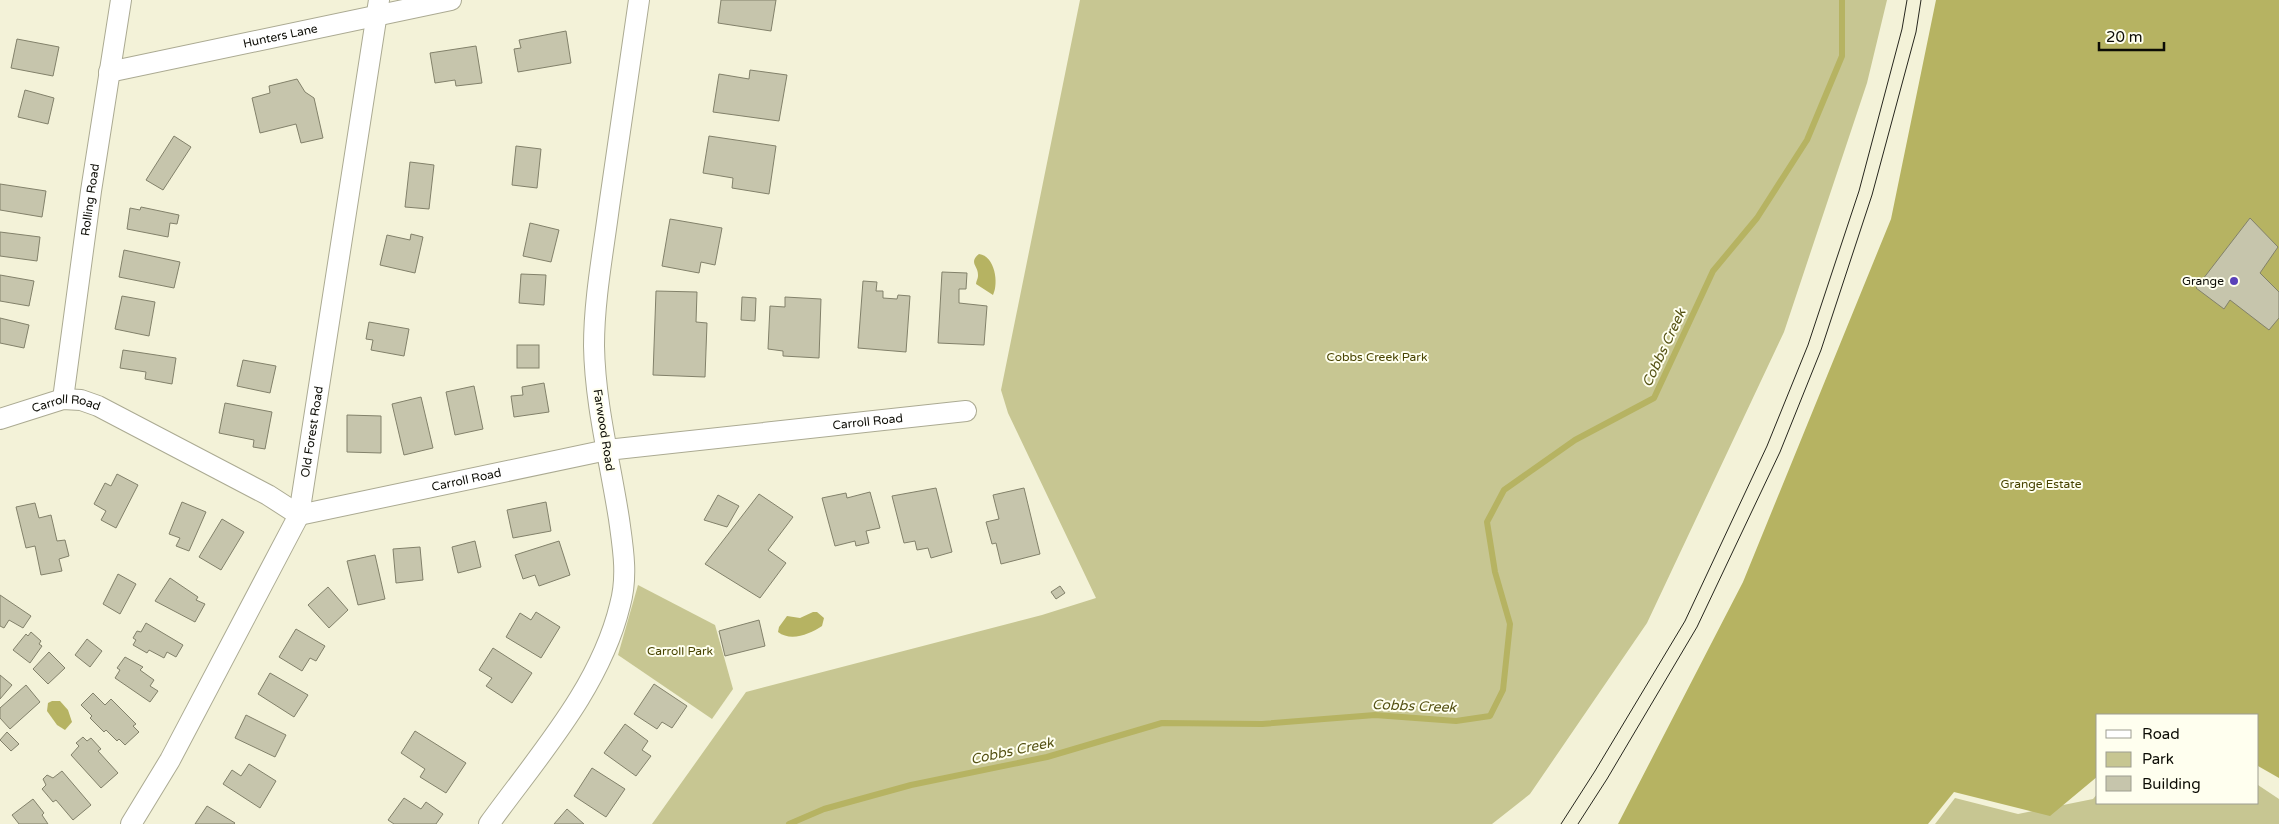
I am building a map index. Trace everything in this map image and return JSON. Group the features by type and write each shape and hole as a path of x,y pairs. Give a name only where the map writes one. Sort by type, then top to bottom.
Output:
{"street":[{"name":"Rolling Road","path":"63,399 81,260 121,0"},
{"name":"Hunters Lane","path":"109,72 377,8 451,0"},
{"name":"Farwood Road","path":"489,824 582,694 599,666 621,604 625,582 624,557 607,450 598,408 594,346 600,274 639,0"},
{"name":"Old Forest Road","path":"131,824 170,760 299,516 377,8"},
{"name":"Carroll Road","path":"0,419 63,399 81,400 98,406 268,495 299,516 607,450 966,411"}],"green space":[{"name":"Cobbs Creek Park","path":"1080,0 1887,0 1867,83 1784,332 1647,623 1530,794 1492,824 652,824 746,692 1042,615 1096,598 1008,413 1001,390"},
{"name":"Carroll Park","path":"638,585 715,625 733,689 712,719 618,655"},
{"path":"2259,786 2279,799 2279,824 1935,824 1955,798 2018,814 2093,799 2096,795 2096,804 2259,804"}],"shaded area":[{"name":"Grange Estate","path":"1936,0 2279,0 2279,778 2259,767 2259,714 2096,714 2096,778 2050,816 1954,792 1928,824 1618,824 1743,582 1891,219"},
{"path":"979,254 989,260 992,265 996,284 993,295 976,284 978,273 974,260"},
{"path":"817,612 824,618 822,626 817,629 794,637 778,632 779,627 787,616 800,618"},
{"path":"60,701 68,710 72,722 65,730 57,725 47,711 48,703"}],"building":[{"path":"721,0 776,0 771,31 718,23"},
{"path":"566,31 571,63 518,72 514,49 521,48 519,40"},
{"path":"17,39 59,47 53,76 11,68"},
{"path":"476,46 482,83 456,86 455,80 435,83 430,53"},
{"path":"750,70 787,75 779,121 713,112 719,74 749,79"},
{"path":"297,79 305,92 314,98 323,138 301,143 296,124 260,133 252,98 270,93 269,86"},
{"path":"25,90 54,98 48,124 18,117"},
{"path":"174,136 191,147 163,190 146,180"},
{"path":"709,136 776,146 769,194 732,188 733,178 703,173"},
{"path":"516,146 541,149 537,188 512,185"},
{"path":"410,162 434,165 429,209 405,207"},
{"path":"0,184 46,191 42,217 0,210"},
{"path":"141,207 179,215 177,224 170,223 168,237 127,229 130,208 140,210"},
{"name":"Grange","path":"2250,218 2278,247 2260,273 2279,292 2279,318 2269,330 2230,300 2224,309 2196,288"},
{"path":"670,219 722,228 715,265 701,262 699,273 662,266"},
{"path":"530,223 559,230 551,262 523,256"},
{"path":"0,232 40,237 37,261 0,256"},
{"path":"411,234 423,237 415,273 380,265 387,235 410,240"},
{"path":"124,250 180,262 174,288 119,277"},
{"path":"942,272 967,273 966,289 959,289 959,303 987,306 984,345 938,343"},
{"path":"521,274 546,275 544,305 519,303"},
{"path":"0,275 34,281 29,306 0,301"},
{"path":"863,281 877,282 876,291 883,291 883,298 897,299 898,295 910,296 906,352 858,348"},
{"path":"656,291 697,292 696,322 707,323 705,377 653,375"},
{"path":"122,296 155,302 149,336 115,329"},
{"path":"742,297 756,298 755,321 741,320"},
{"path":"785,297 821,299 819,358 783,356 783,351 768,349 770,306 785,307"},
{"path":"0,318 29,325 24,348 0,343"},
{"path":"369,322 409,329 404,356 371,350 373,340 366,339"},
{"path":"517,345 539,345 539,368 517,368"},
{"path":"123,350 176,358 172,384 145,379 146,372 120,368"},
{"path":"243,360 276,366 270,393 237,386"},
{"path":"544,383 549,412 514,417 511,396 523,395 522,387"},
{"path":"474,386 483,429 455,435 446,392"},
{"path":"421,397 433,448 404,455 392,404"},
{"path":"225,403 272,412 265,449 253,447 254,440 219,433"},
{"path":"347,415 381,416 381,453 347,452"},
{"path":"117,474 138,485 116,528 101,520 106,511 94,504 105,483 111,486"},
{"path":"936,488 952,552 931,558 928,548 917,550 915,541 904,543 892,496"},
{"path":"1024,488 1040,554 1001,564 996,543 992,544 986,522 999,519 993,495"},
{"path":"870,492 880,528 866,531 869,543 856,546 855,541 835,546 822,498 846,493 847,498"},
{"path":"759,494 793,517 768,550 786,563 760,598 705,564"},
{"path":"718,495 739,506 727,527 704,520"},
{"path":"182,502 206,512 189,551 176,546 180,538 169,534"},
{"path":"546,502 551,531 513,538 507,510"},
{"path":"35,503 39,518 51,515 57,541 65,540 69,556 59,559 62,571 41,575 35,546 26,548 16,507"},
{"path":"222,519 244,532 221,570 199,557"},
{"path":"475,541 481,567 458,573 452,547"},
{"path":"559,541 570,575 539,586 535,575 523,579 515,555"},
{"path":"420,547 423,580 396,583 393,549"},
{"path":"375,555 385,599 358,605 347,561"},
{"path":"118,574 136,584 120,614 103,604"},
{"path":"170,578 198,597 196,600 205,604 195,622 155,601"},
{"path":"1060,586 1065,593 1056,599 1051,592"},
{"path":"328,587 348,610 329,628 308,605"},
{"path":"0,595 31,616 23,628 9,620 4,628 0,626"},
{"path":"536,612 560,627 541,658 506,637 520,613 531,620"},
{"path":"759,620 765,646 725,656 719,631"},
{"path":"146,623 183,645 176,657 167,652 164,658 149,650 147,653 133,645 136,640 133,638 137,631 141,632"},
{"path":"296,629 325,646 316,661 310,658 302,671 279,657"},
{"path":"31,632 41,641 39,644 42,646 30,663 13,650 26,634 28,636"},
{"path":"87,639 102,651 90,667 75,655"},
{"path":"493,648 532,673 512,703 486,686 492,678 479,670"},
{"path":"49,652 65,668 48,684 33,669"},
{"path":"125,657 143,667 140,670 154,680 150,686 158,691 150,702 115,678 120,670 117,668"},
{"path":"270,673 308,695 294,717 258,694"},
{"path":"0,675 12,685 0,699"},
{"path":"654,684 687,706 672,728 662,722 657,729 634,714"},
{"path":"26,685 40,702 10,729 0,718 0,708"},
{"path":"93,693 105,705 111,699 136,724 133,726 139,732 125,745 119,739 117,741 106,730 104,732 90,718 92,716 81,705"},
{"path":"246,715 286,735 275,757 235,738"},
{"path":"625,724 648,741 642,750 651,756 636,776 604,753"},
{"path":"415,731 466,763 446,793 420,777 425,769 401,753"},
{"path":"7,732 19,744 11,751 0,740"},
{"path":"83,737 87,741 91,738 101,749 98,751 118,773 101,788 71,755 79,746 76,743"},
{"path":"249,764 276,781 260,808 223,784 232,770 241,776"},
{"path":"592,768 625,789 606,817 574,796"},
{"path":"62,771 91,805 73,820 56,800 53,802 42,789 46,785 43,779 47,775 53,778"},
{"path":"404,798 421,809 426,802 443,814 436,824 394,824 388,820"},
{"path":"33,799 44,813 42,815 48,824 19,824 12,815"},
{"path":"207,806 235,823 195,824"},
{"path":"567,809 584,824 554,824"}],"waterway":[{"name":"Cobbs Creek","path":"789,824 824,809 911,785 1047,757 1162,723 1262,724 1375,715 1456,721 1490,716 1503,690 1510,624 1495,572 1487,522 1504,490 1575,440 1654,398 1713,271 1757,218 1807,140 1842,56 1842,0"}],"tram line":[{"path":"1561,824 1685,621 1767,446 1808,345 1859,191 1902,29 1907,0"},
{"path":"1578,824 1607,779 1697,627 1780,452 1821,350 1872,195 1916,32 1921,0"}],"place":[{"name":"Grange","path":"2234,281"}]}
